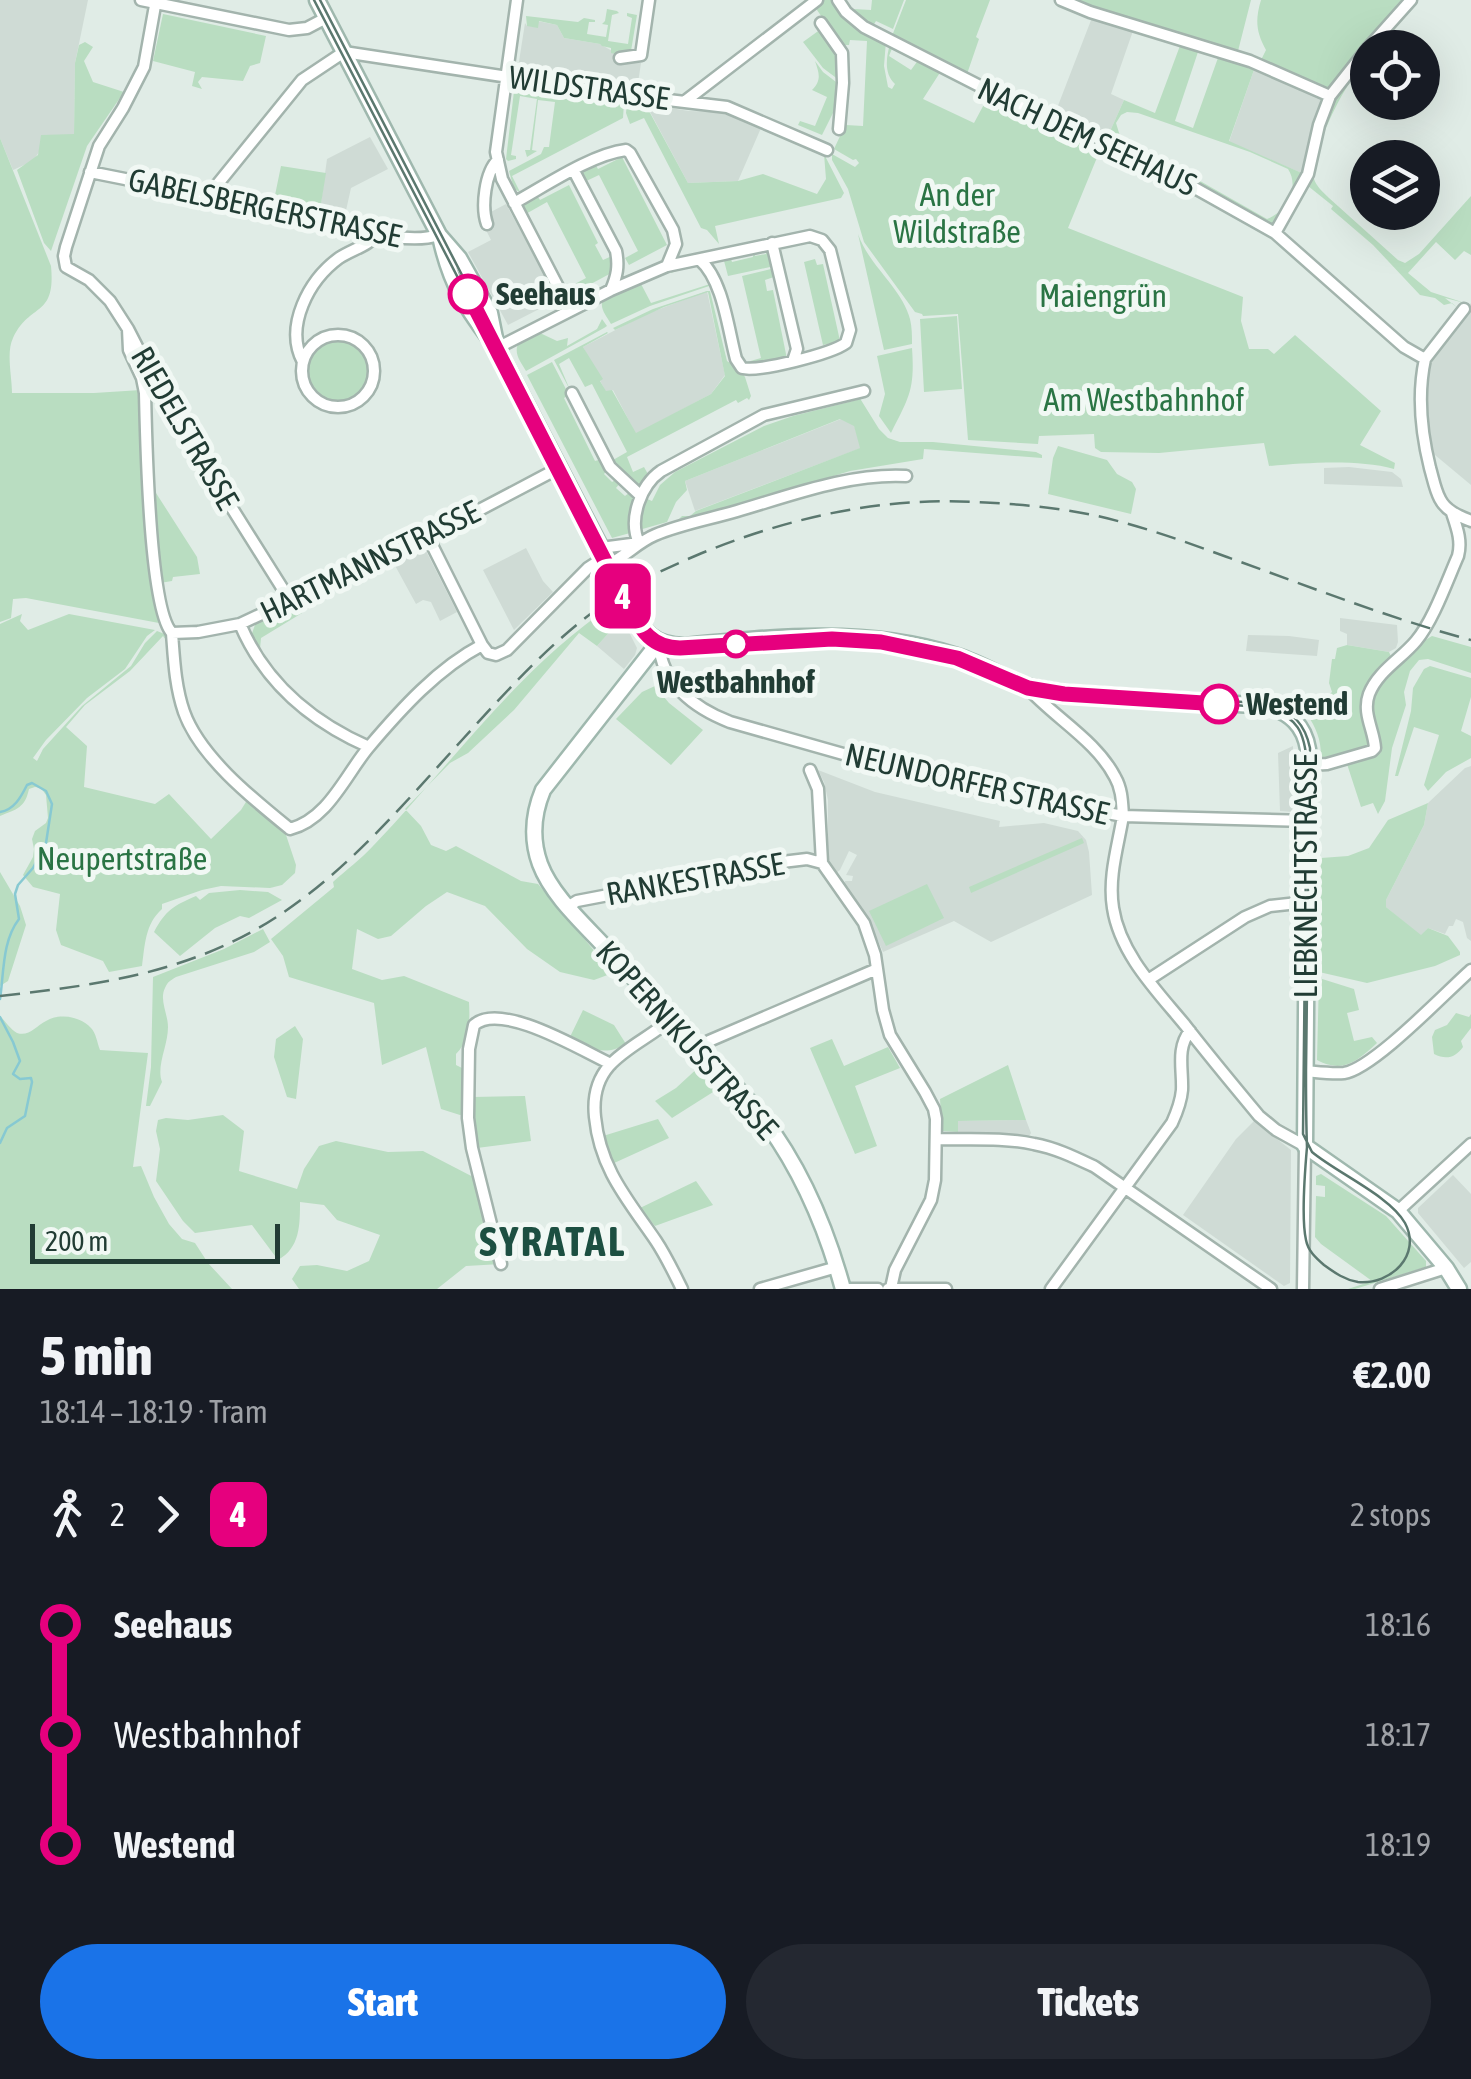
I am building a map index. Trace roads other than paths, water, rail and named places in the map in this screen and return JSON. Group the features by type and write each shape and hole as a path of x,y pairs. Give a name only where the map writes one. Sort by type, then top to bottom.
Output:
{"street":[{"path":"140,0 289,30 307,28 326,18"},
{"name":"NEUNDORFER STRASSE","path":"317,0 440,236 450,276 475,321 497,348 634,613 648,635 658,642 661,663 682,693 706,712 730,722 936,780 1123,816 1112,902 1130,955 1260,1118 1398,1211 1459,1289"},
{"path":"517,0 497,142 498,160 502,179 570,310"},
{"path":"620,58 641,55 648,0"},
{"path":"684,102 817,0"},
{"name":"NACH DEM SEEHAUS","path":"838,0 864,27 1009,101 1127,150 1275,233 1404,347 1425,359"},
{"path":"1061,0 1250,61 1330,96"},
{"path":"1384,30 1411,0"},
{"path":"90,172 99,146 124,108 144,66 156,2"},
{"path":"821,23 842,53 839,130"},
{"path":"208,196 302,80 344,52"},
{"name":"WILDSTRASSE","path":"344,52 727,107 828,150"},
{"path":"1275,233 1308,174 1330,96 1350,71"},
{"path":"514,203 612,153 626,150 672,230 676,244 667,266"},
{"path":"488,224 484,217 490,169 498,160"},
{"path":"574,171 616,252 619,263 611,290"},
{"name":"GABELSBERGERSTRASSE","path":"90,172 379,233 418,240 440,236"},
{"name":"RIEDELSTRASSE","path":"90,172 66,247 66,267 101,290 128,329 291,602"},
{"path":"488,187 502,179"},
{"path":"303,362 309,349 333,335 360,342 374,366 367,392 356,402 343,406 329,406 316,400 302,376 303,362 296,336 300,313 315,282 339,258 370,243 379,233"},
{"path":"497,348 667,266 810,236 822,240 830,250 849,338 841,348 752,370 742,368 716,280 700,260"},
{"path":"772,243 797,349 794,360"},
{"path":"1308,765 1327,764 1375,748 1366,711 1368,696 1382,674 1426,628 1458,556 1459,534 1452,513 1440,500 1421,433 1422,372 1425,359 1464,308"},
{"path":"128,329 129,350 145,393 153,550 164,617 172,633 179,694 188,724 231,777 290,829 307,824 369,747 446,668 482,645"},
{"path":"428,537 482,645 496,655 508,650 588,568 635,550 639,543 635,530 641,496 654,476 764,415 864,390"},
{"path":"572,394 610,467 641,496"},
{"name":"HARTMANNSTRASSE","path":"172,633 240,624 428,537 560,468"},
{"path":"607,560 672,528 825,486 863,478 906,476"},
{"path":"1452,513 1471,521"},
{"path":"240,624 272,678 297,704 320,722 369,747"},
{"name":"LIEBKNECHTSTRASSE","path":"658,642 684,646 832,636 881,640 957,656 1026,686 1065,693 1281,710 1298,724 1306,740 1308,765 1305,1146"},
{"name":"KOPERNIKUSSTRASSE","path":"658,642 542,790 534,835 540,865 556,892 763,1119 808,1192 846,1289"},
{"path":"1026,686 1115,775 1122,795 1123,816 1308,821"},
{"path":"810,770 818,789 822,863 864,923 890,1035 934,1109 935,1180 930,1200 889,1289 946,1289"},
{"name":"RANKESTRASSE","path":"569,906 577,901 782,862 807,859 822,863"},
{"path":"1148,980 1246,917 1270,906 1307,902"},
{"path":"699,1048 709,1040 877,968"},
{"path":"1305,1071 1345,1073 1361,1067 1471,970"},
{"path":"501,1264 482,1198 470,1133 469,1048 474,1025 484,1018 505,1018 610,1064"},
{"path":"672,1020 610,1064 594,1098 601,1153 682,1289"},
{"path":"1051,1289 1176,1114 1182,1091 1182,1042 1190,1031"},
{"path":"936,1139 1035,1144 1096,1167 1271,1289"},
{"path":"1398,1211 1471,1144"},
{"path":"1303,1289 1305,1146"},
{"path":"760,1289 837,1266"},
{"path":"1380,1289 1446,1268"},
{"path":"846,1289 878,1289"}],"waterway":[{"path":"0,812 13,806 32,783 46,791 52,804 46,843 15,894 19,919 7,947 0,999"},
{"path":"0,1017 20,1061 13,1074 20,1079 31,1078 32,1082 25,1116 7,1128 0,1143"}],"tram line":[{"path":"314,0 629,608 650,638 670,648 832,639 881,642 957,658 1018,685 1065,695 1265,707 1298,727 1307,765 1303,1134 1312,1152 1388,1203 1405,1223 1409,1246 1406,1257 1392,1273 1370,1282 1349,1280 1318,1260 1306,1240 1304,1207 1307,1147 1307,1137 1306,1118 1306,1071 1310,748 1297,720 1270,704 1040,687 961,655 883,638 800,635 688,643 666,641 654,635 639,618 320,0"},
{"name":"4","path":"468,294 629,608 641,628 656,642 680,648 854,639 957,658 1028,688 1219,704"}],"railway":[{"path":"0,996 99,983 163,968 255,930 340,867 391,818 524,673 605,603 688,559 803,520 871,506 941,501 1079,512 1161,534 1379,612 1471,640"}],"place":[{"name":"Seehaus","path":"468,294"},
{"name":"Westbahnhof","path":"736,644"},
{"name":"Westend","path":"1219,704"}],"district":[{"name":"SYRATAL","path":"553,1241"}],"park label":[{"name":"An der Wildstraße","path":"957,214"},
{"name":"Maiengrün","path":"1103,296"},
{"name":"Am Westbahnhof","path":"1144,400"},
{"name":"Neupertstraße","path":"122,859"}]}
